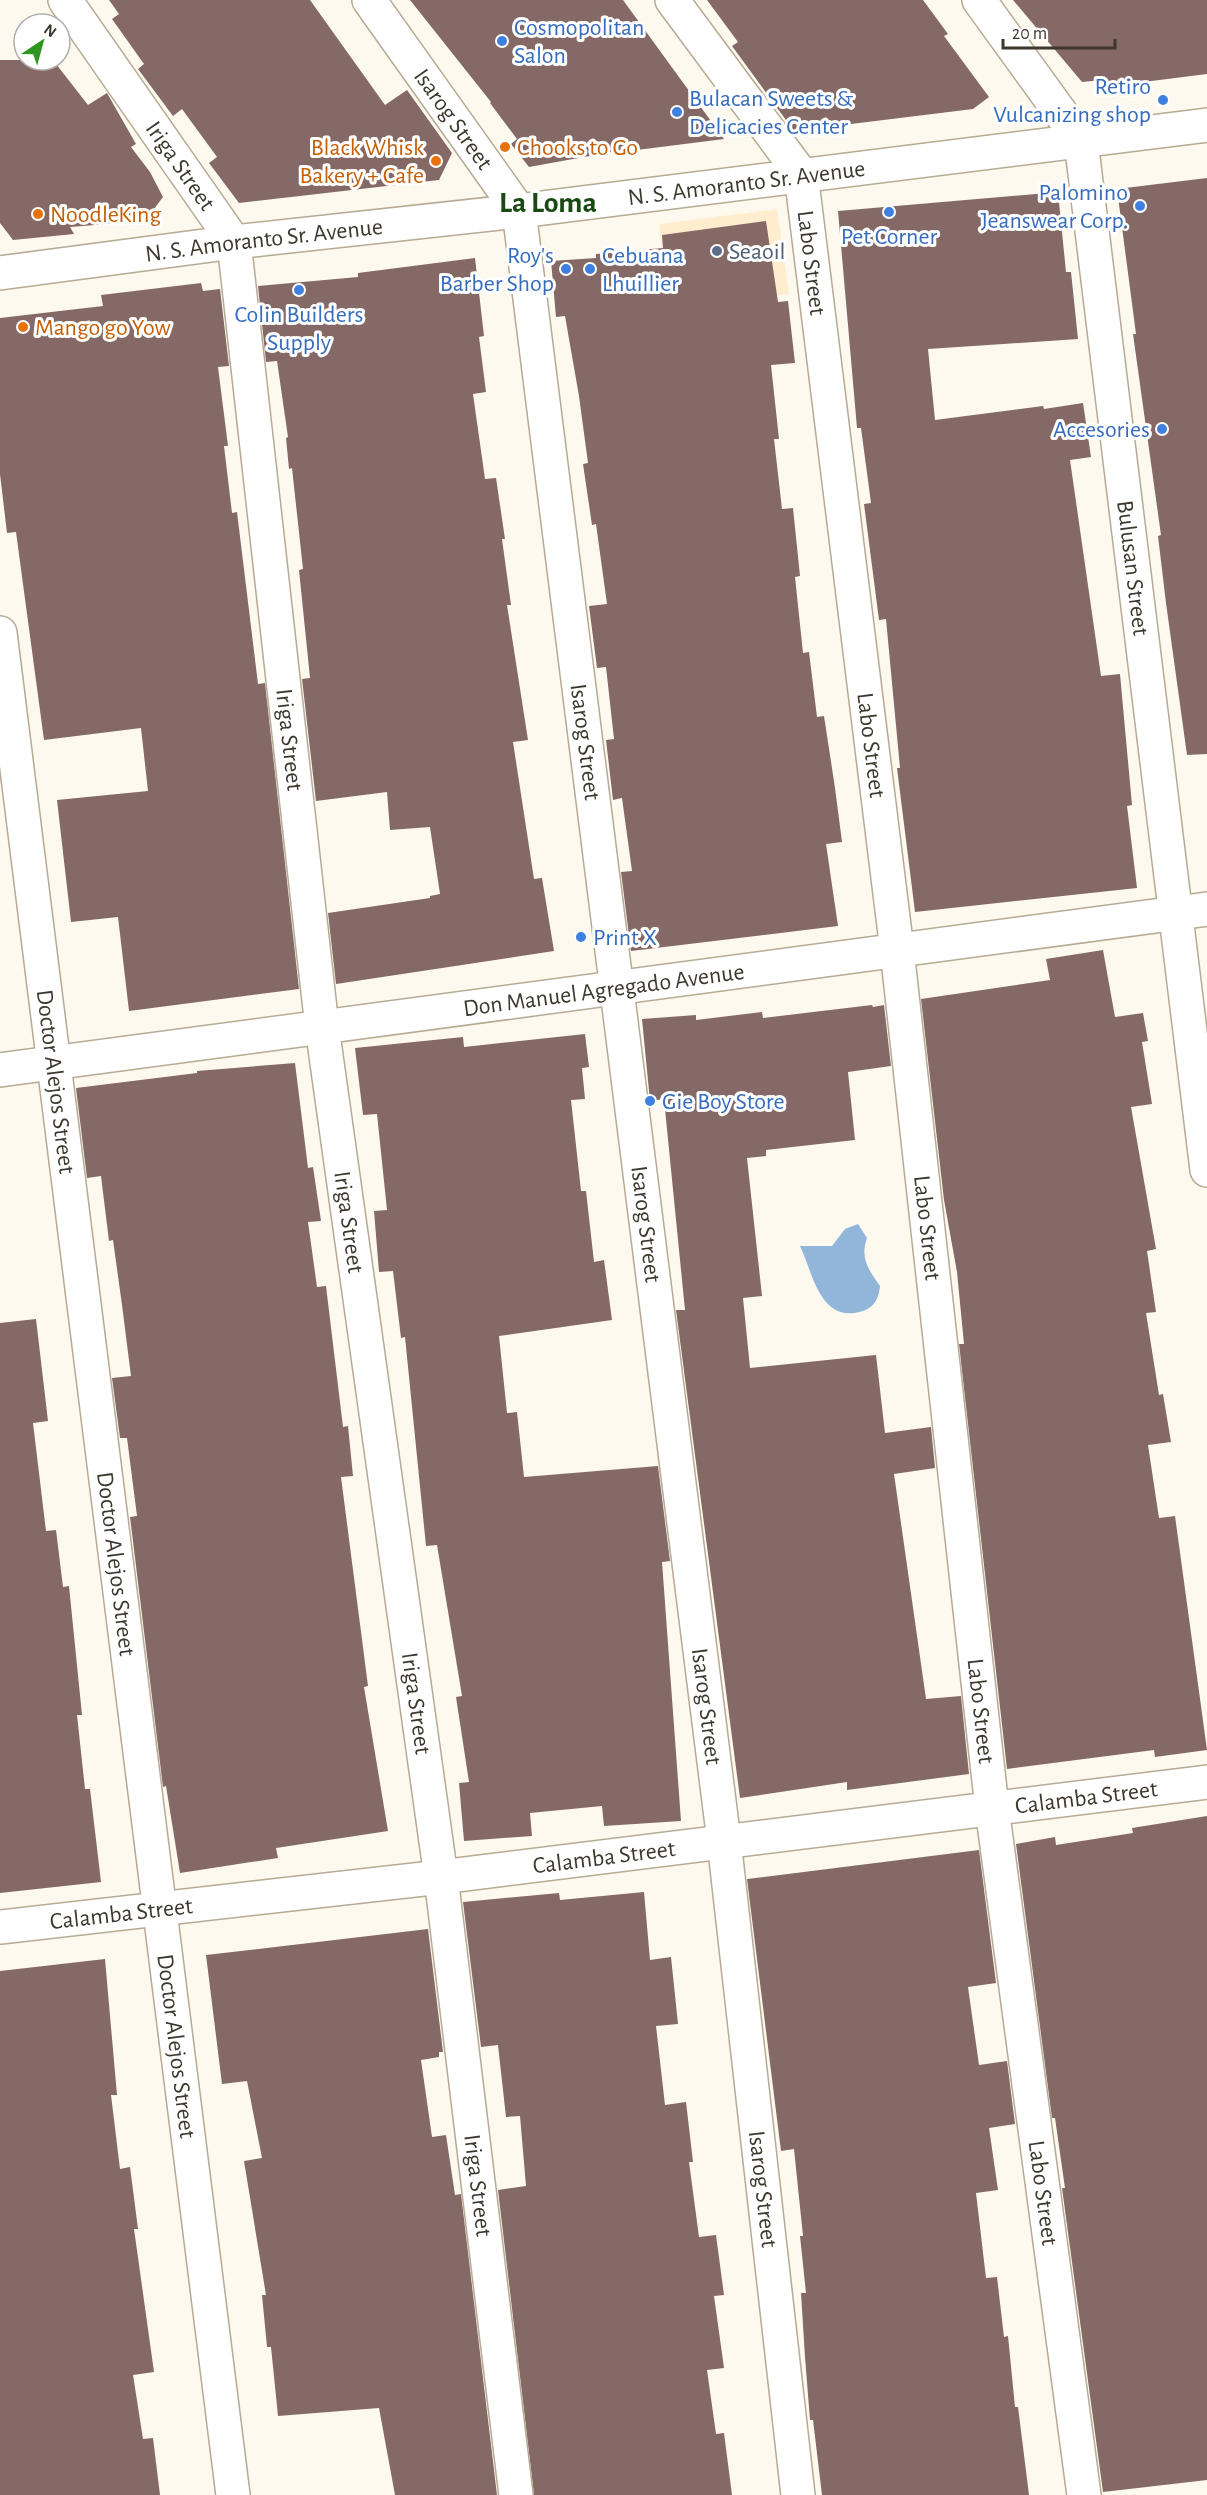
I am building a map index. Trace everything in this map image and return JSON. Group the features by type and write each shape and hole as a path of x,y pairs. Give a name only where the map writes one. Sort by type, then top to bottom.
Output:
{"street":[{"name":"Iriga Street","path":"65,0 234,242 322,1027 441,1877 516,2495"},
{"name":"Isarog Street","path":"369,0 519,210 615,989 724,1841 798,2495"},
{"name":"Labo Street","path":"672,0 801,174 897,950 992,1808 1084,2495"},
{"name":"Bulusan Street","path":"979,0 1081,141 1207,1170"},
{"name":"N. S. Amoranto Sr. Avenue","path":"0,273 234,242 519,210 1207,125"},
{"name":"Doctor Alejos Street","path":"0,633 52,1064 233,2495"},
{"name":"Don Manuel Agregado Avenue","path":"0,1070 1207,909"},
{"name":"Calamba Street","path":"0,1927 158,1911 1207,1782"}],"shaded area":[{"path":"777,209 789,294 669,310 659,224"}],"water":[{"path":"858,1224 867,1238 864,1252 866,1263 880,1286 877,1298 871,1307 863,1311 848,1313 837,1311 820,1294 800,1246 832,1246 845,1229"}],"building":[{"path":"109,0 310,0 385,105 407,90 452,153 439,180 239,203 209,163 217,157 182,109 173,116 138,69 144,64 112,19 119,14"},
{"path":"410,0 623,0 724,139 629,151 628,149 529,167 511,144 517,139 491,102"},
{"path":"707,0 923,0 948,34 944,36 989,97 973,109 794,131 732,46 738,42"},
{"path":"1013,0 1207,0 1207,74 1104,87 1103,80 1082,82"},
{"path":"0,60 12,60 12,72 62,72 88,105 107,93 136,144 131,147 150,172 163,197 145,221 70,227 74,234 13,240 0,223"},
{"path":"1207,178 1207,754 1187,755 1166,603 1158,536 1161,535 1133,334 1136,334 1117,189"},
{"path":"1058,192 1066,272 1071,272 1078,339 928,349 935,420 1083,403 1091,457 1070,460 1101,676 1120,674 1132,805 1127,806 1137,888 915,912 897,768 900,768 886,619 879,620 864,504 871,503 861,428 857,428 838,211"},
{"path":"766,221 778,302 788,301 795,363 771,365 779,439 774,439 782,509 793,508 800,576 795,577 803,653 809,652 817,717 824,716 835,788 842,842 826,844 838,926 631,951 621,872 632,871 622,798 613,800 606,740 614,739 606,667 597,668 589,606 607,604 596,524 592,525 583,464 588,463 579,396 565,316 556,317 551,261 596,258 596,254 663,248 662,235"},
{"path":"475,258 484,336 479,337 486,392 473,394 485,479 496,478 505,539 502,539 511,605 507,605 528,740 513,742 534,879 542,878 554,951 336,984 328,913 430,898 430,896 440,894 430,827 390,830 387,792 316,801 302,679 310,678 299,570 303,569 292,468 289,469 286,438 288,437 277,361 266,362 258,286 358,277 358,273"},
{"path":"201,283 203,291 220,289 229,366 218,367 228,446 224,446 232,513 237,512 258,684 265,683 299,989 129,1011 118,917 71,922 57,800 148,791 141,728 44,740 16,532 7,533 0,474 0,318 103,306 101,295"},
{"path":"1103,950 1115,1017 1143,1013 1148,1041 1142,1042 1152,1104 1131,1107 1156,1249 1147,1251 1156,1312 1146,1313 1159,1395 1163,1394 1171,1442 1148,1445 1159,1518 1175,1516 1207,1750 1155,1757 1154,1750 1007,1769 959,1344 964,1344 957,1272 944,1200 921,999 1050,980 1046,959"},
{"path":"872,1005 873,1007 884,1005 891,1066 848,1072 855,1140 766,1150 766,1156 747,1158 762,1296 743,1298 750,1368 876,1355 885,1433 931,1427 935,1468 894,1474 926,1699 961,1696 969,1774 847,1790 847,1782 740,1798 676,1310 685,1310 664,1099 650,1101 642,1019 696,1015 696,1020 762,1012 763,1018"},
{"path":"585,1034 589,1067 582,1068 585,1099 571,1100 581,1191 586,1191 594,1262 604,1260 612,1320 499,1336 507,1413 517,1412 524,1477 658,1466 670,1561 662,1562 681,1821 604,1826 602,1806 530,1813 532,1836 464,1841 459,1783 469,1782 456,1697 462,1696 437,1545 426,1546 405,1337 401,1338 393,1271 379,1272 374,1211 387,1210 377,1114 363,1115 355,1048 463,1037 464,1047"},
{"path":"295,1063 308,1168 313,1167 321,1221 308,1222 317,1287 326,1286 343,1427 348,1426 353,1476 341,1477 368,1686 364,1687 388,1831 276,1848 278,1858 180,1873 166,1786 163,1787 130,1517 137,1516 127,1438 120,1438 112,1378 131,1376 122,1305 113,1240 109,1241 101,1176 87,1178 76,1088 197,1073 197,1071"},
{"path":"36,1319 48,1421 33,1423 46,1531 56,1530 63,1587 69,1586 82,1715 77,1715 85,1789 90,1789 101,1882 0,1893 0,1323"},
{"path":"1207,1816 1207,2480 1103,2492 1062,2188 1065,2188 1055,2118 1052,2118 1016,1844 1055,1837 1056,1845 1133,1833 1132,1828"},
{"path":"979,1850 996,1983 968,1987 979,2065 1007,2061 1015,2124 989,2128 998,2190 976,2193 986,2278 997,2277 1004,2337 1008,2336 1015,2407 1018,2407 1029,2495 822,2495 813,2420 810,2420 801,2293 806,2293 800,2236 803,2236 794,2149 781,2151 747,1879"},
{"path":"644,1892 650,1960 671,1957 678,2024 656,2026 665,2105 686,2102 693,2162 689,2162 699,2237 716,2235 724,2295 714,2296 724,2368 707,2370 716,2434 724,2433 732,2495 534,2495 498,2190 526,2186 520,2116 506,2117 498,2045 481,2047 463,1902 559,1893 560,1900"},
{"path":"428,1929 443,2052 439,2052 439,2057 421,2060 432,2137 446,2135 455,2195 461,2194 497,2495 395,2495 379,2408 278,2416 271,2347 267,2347 262,2295 266,2295 244,2161 262,2158 247,2081 222,2084 206,1955"},
{"path":"105,1959 117,2095 111,2095 120,2169 130,2167 138,2229 134,2229 154,2372 133,2375 143,2439 153,2438 160,2495 0,2495 0,1971"}],"place":[{"name":"Cosmopolitan Salon","path":"502,41"},
{"name":"Retiro Vulcanizing shop","path":"1163,100"},
{"name":"Bulacan Sweets & Delicacies Center","path":"677,112"},
{"name":"Chooks to Go","path":"505,147"},
{"name":"Black Whisk Bakery + Cafe","path":"436,161"},
{"name":"Palomino Jeanswear Corp.","path":"1140,206"},
{"name":"Pet Corner","path":"889,212"},
{"name":"NoodleKing","path":"38,214"},
{"name":"Seaoil","path":"717,251"},
{"name":"Roy's Barber Shop","path":"566,269"},
{"name":"Cebuana Lhuillier","path":"590,269"},
{"name":"Colin Builders Supply","path":"299,290"},
{"name":"Mango go Yow","path":"23,327"},
{"name":"Accesories","path":"1162,429"},
{"name":"Print X","path":"581,937"},
{"name":"Gie Boy Store","path":"650,1101"}],"district":[{"name":"La Loma","path":"548,202"}]}
